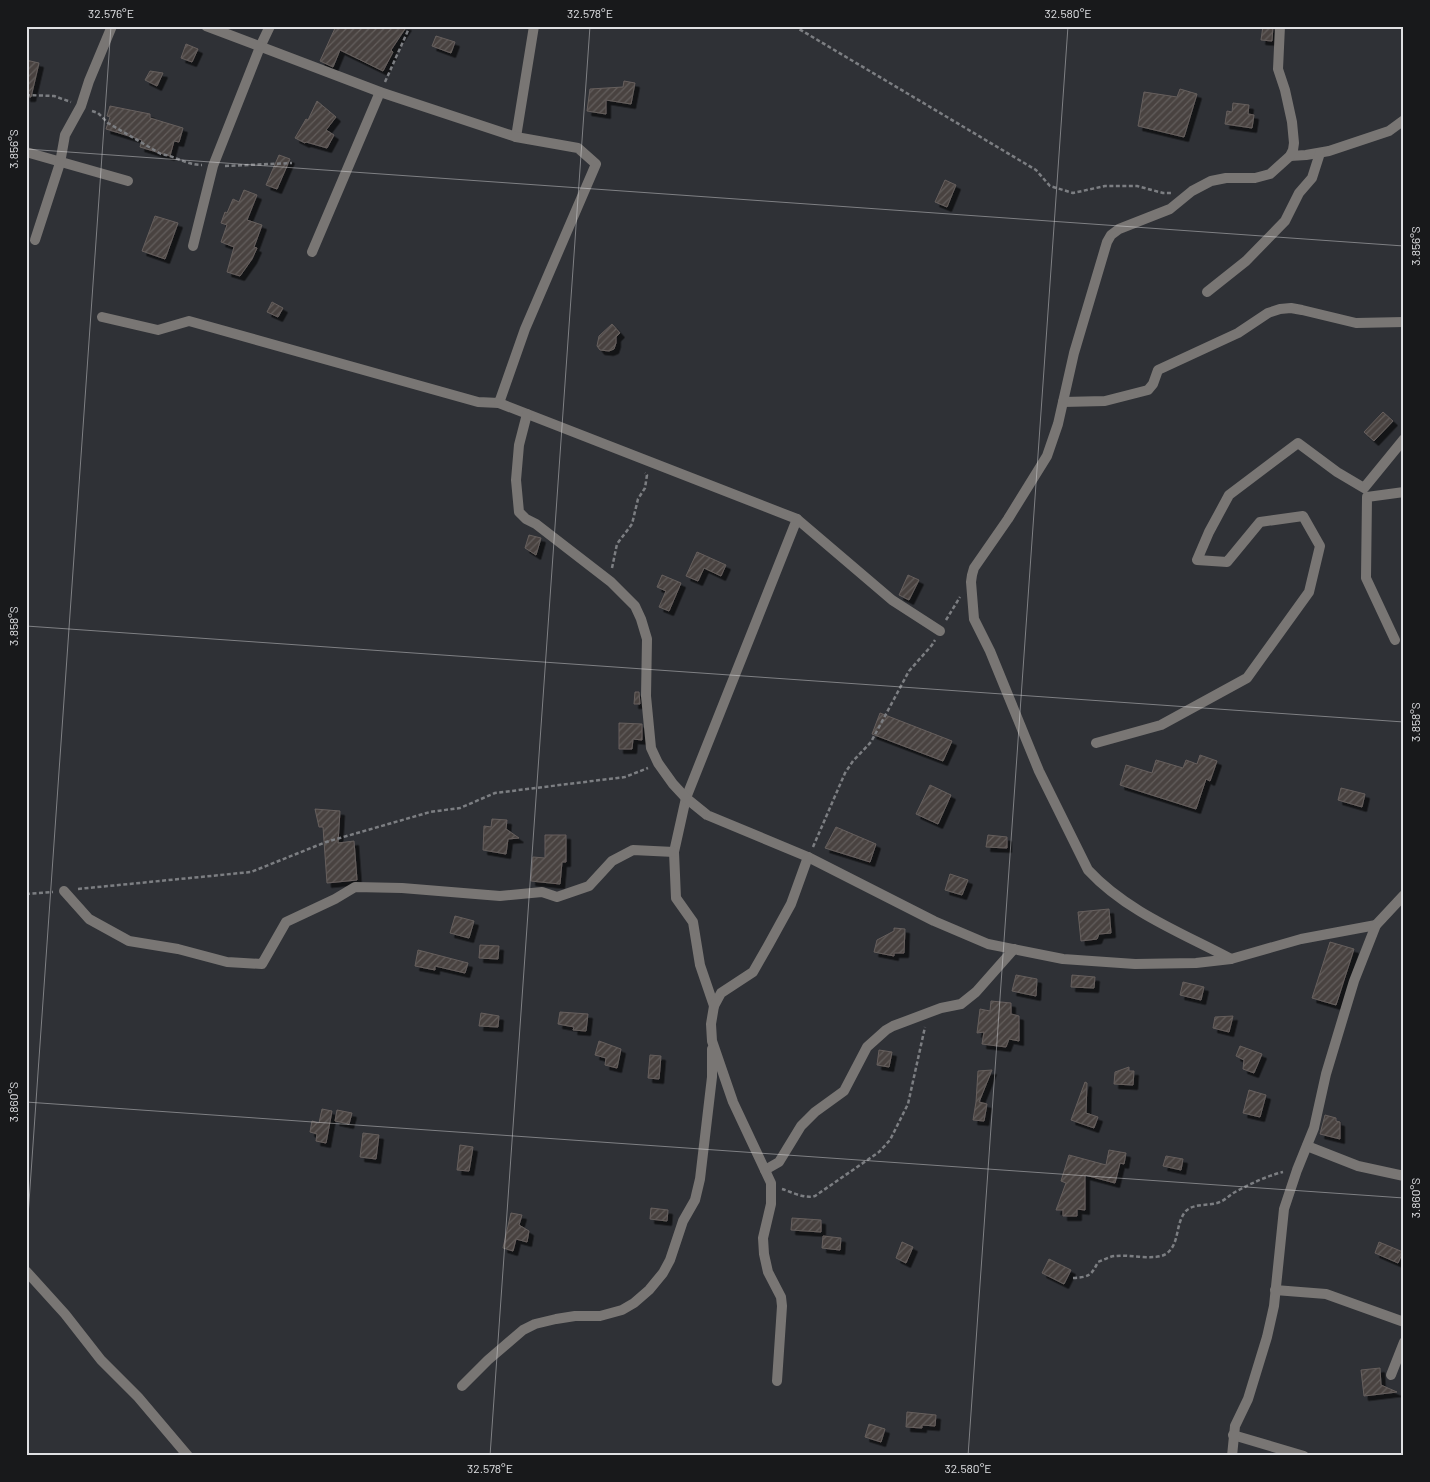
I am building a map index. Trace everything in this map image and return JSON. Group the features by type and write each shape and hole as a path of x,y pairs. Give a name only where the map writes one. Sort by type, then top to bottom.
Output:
{"street":[{"path":"35,240 60,163 65,135 81,106 88,81 112,26"},
{"path":"206,26 380,92 516,137 578,148 596,164 558,248 525,329 499,403"},
{"path":"194,246 213,166 270,26"},
{"path":"516,137 534,26"},
{"path":"1231,959 1143,914 1101,884 1088,870 1039,771 990,651 974,619 971,582 974,568 1008,519 1047,456 1058,424 1074,353 1107,242 1111,235 1119,229 1170,209 1192,191 1211,181 1226,178 1255,178 1270,174 1290,156 1294,143 1292,122 1278,69 1280,26"},
{"path":"312,252 380,92"},
{"path":"1290,156 1330,152 1389,131 1404,120"},
{"path":"26,152 128,181"},
{"path":"1207,292 1246,261 1285,221 1299,193 1312,178 1320,153"},
{"path":"1063,402 1105,402 1148,390 1154,384 1158,370 1238,333 1268,313 1280,308 1302,310 1356,323 1404,322"},
{"path":"102,317 158,330 189,321 478,402 499,403 798,520 892,600 940,631"},
{"path":"527,414 519,446 516,480 520,512 526,519 536,524 611,582 635,606 641,618 647,640 646,696 651,748 658,763 673,784 686,798 707,815 808,857 934,921 988,944 1064,960 1135,964 1196,963 1231,959 1301,939 1376,925"},
{"path":"1096,743 1161,725 1247,678 1309,592 1320,546 1302,516 1260,522 1227,562 1197,560 1209,532 1229,495 1298,443 1337,472 1364,488 1404,439"},
{"path":"1395,640 1366,578 1367,497 1404,492"},
{"path":"714,1006 700,965 693,922 676,898 674,852 686,798 798,520"},
{"path":"64,891 88,919 129,941 178,949 227,962 262,964 286,922 335,900 355,887 402,888 500,896 542,892 557,897 589,886 612,861 633,850 674,852"},
{"path":"462,1386 488,1360 523,1330 535,1324 556,1319 575,1316 600,1316 622,1310 649,1290 662,1273 670,1260 683,1221 695,1200 700,1179 712,1077 711,1024 714,1006 721,993 753,972 791,904 808,857"},
{"path":"1232,1456 1235,1426 1248,1399 1267,1337 1274,1306 1284,1209 1316,1119 1326,1074 1354,981 1376,925 1404,895"},
{"path":"765,1170 779,1162 801,1126 815,1112 844,1092 867,1047 886,1030 941,1008 961,1004 976,992 1014,949"},
{"path":"712,1041 733,1102 771,1183 771,1204 763,1238 768,1272 781,1297 782,1306 777,1381"},
{"path":"1307,1146 1358,1166 1404,1176"},
{"path":"26,1271 74,1324 101,1360 138,1397 188,1456"},
{"path":"1275,1290 1326,1294 1404,1322"},
{"path":"1391,1375 1404,1342"},
{"path":"1234,1435 1304,1456"}],"path":[{"path":"380,92 410,26"},
{"path":"794,26 1036,170 1050,186 1073,193 1105,186 1137,186 1163,193 1192,191"},
{"path":"26,95 54,96 98,113 108,123 161,154 193,165 230,167 292,163"},
{"path":"611,582 617,544 632,524 638,499 645,488 647,475 628,453"},
{"path":"808,857 852,761 871,742 909,671 932,645 951,610 971,582"},
{"path":"26,894 251,872 326,842 430,812 460,808 495,793 625,777 658,763"},
{"path":"771,1183 780,1189 810,1197 814,1196 879,1152 890,1140 908,1104 928,1014"},
{"path":"1074,1278 1086,1277 1092,1274 1098,1262 1116,1256 1156,1257 1165,1255 1172,1248 1185,1212 1194,1206 1218,1203 1267,1176 1297,1170"}],"building":[{"path":"336,26 407,26 391,50 393,52 383,71 340,50 333,67 320,61"},
{"path":"1263,26 1273,26 1272,41 1261,40"},
{"path":"436,36 455,42 451,53 432,46"},
{"path":"186,44 198,49 192,62 181,58"},
{"path":"26,60 39,63 31,97 26,97"},
{"path":"150,71 163,73 157,86 145,80"},
{"path":"624,81 635,83 631,104 606,100 606,114 587,111 590,89 623,87"},
{"path":"1180,89 1197,94 1184,137 1138,126 1144,92 1177,97"},
{"path":"317,101 336,117 326,130 334,135 327,148 305,143 295,138 306,119 308,120"},
{"path":"1233,103 1249,105 1248,114 1254,115 1252,128 1225,124 1227,111 1232,112"},
{"path":"110,106 150,114 150,118 183,128 179,142 174,141 170,156 140,147 142,140 106,129 110,117 107,116"},
{"path":"279,155 290,159 277,189 266,185"},
{"path":"945,180 956,185 947,207 935,202"},
{"path":"244,190 257,195 247,220 262,225 254,247 257,248 240,276 227,272 234,247 221,242 227,225 221,223 233,199 239,202"},
{"path":"155,216 178,223 165,259 142,251"},
{"path":"272,302 283,308 278,317 267,312"},
{"path":"612,324 620,333 616,337 614,349 609,351 600,350 597,346 599,336"},
{"path":"1383,412 1393,421 1374,441 1364,432"},
{"path":"529,535 541,538 536,555 525,548"},
{"path":"697,552 726,565 721,576 704,568 698,581 686,576"},
{"path":"662,575 681,583 669,611 659,607 666,591 657,587"},
{"path":"908,575 919,580 909,600 899,595"},
{"path":"635,692 639,692 640,704 634,704"},
{"path":"880,713 952,741 943,761 872,734"},
{"path":"619,723 642,724 642,740 633,739 632,749 619,749"},
{"path":"1200,755 1217,761 1210,781 1206,779 1196,809 1120,785 1126,765 1152,773 1156,760 1183,768 1186,760 1197,764"},
{"path":"930,785 951,795 938,824 916,814"},
{"path":"1341,788 1365,794 1362,807 1338,800"},
{"path":"315,809 340,811 338,843 354,841 357,880 327,883 323,827 319,827"},
{"path":"492,819 507,820 506,829 519,838 508,839 506,854 483,850 484,826 491,827"},
{"path":"836,827 876,844 870,862 825,848"},
{"path":"545,835 566,835 566,862 562,862 560,884 531,881 533,857 545,858"},
{"path":"988,835 1007,837 1007,848 986,847"},
{"path":"950,874 968,880 962,895 945,890"},
{"path":"1109,909 1111,933 1099,934 1097,939 1081,941 1078,912"},
{"path":"455,916 474,921 469,938 450,933"},
{"path":"894,928 905,929 904,953 894,953 894,956 874,952 877,940 894,931"},
{"path":"1330,942 1354,949 1336,1005 1312,998"},
{"path":"480,945 499,946 498,959 479,958"},
{"path":"418,950 468,963 465,973 435,966 435,970 415,966"},
{"path":"1016,975 1037,979 1036,996 1012,991"},
{"path":"1072,975 1095,977 1094,988 1071,987"},
{"path":"1183,982 1204,987 1201,1000 1180,995"},
{"path":"991,1001 1011,1003 1011,1014 1019,1016 1019,1041 1009,1039 1006,1047 982,1044 984,1032 977,1033 980,1009 990,1011"},
{"path":"560,1012 588,1014 586,1031 573,1030 574,1027 558,1024"},
{"path":"481,1013 499,1016 498,1027 479,1026"},
{"path":"1233,1016 1229,1032 1213,1028 1215,1017"},
{"path":"599,1041 621,1049 617,1068 605,1065 606,1058 595,1055"},
{"path":"1240,1046 1262,1054 1254,1073 1243,1069 1244,1060 1236,1056"},
{"path":"879,1050 892,1052 889,1067 877,1065"},
{"path":"650,1055 661,1056 659,1079 648,1078"},
{"path":"1129,1067 1129,1071 1134,1071 1133,1085 1114,1084 1115,1072"},
{"path":"992,1070 979,1102 987,1104 984,1121 973,1120 978,1071"},
{"path":"1085,1082 1087,1083 1086,1113 1098,1117 1094,1128 1071,1120"},
{"path":"1249,1090 1266,1095 1260,1117 1243,1113"},
{"path":"322,1109 332,1111 326,1143 316,1141 317,1134 310,1132 312,1121 319,1123"},
{"path":"337,1110 352,1113 349,1124 335,1121"},
{"path":"1325,1115 1336,1118 1336,1121 1340,1122 1340,1139 1320,1134"},
{"path":"363,1133 379,1135 376,1159 360,1157"},
{"path":"460,1145 473,1147 469,1171 457,1170"},
{"path":"1109,1150 1126,1153 1124,1164 1120,1163 1115,1183 1085,1175 1085,1210 1077,1209 1077,1216 1063,1216 1063,1210 1056,1210 1066,1183 1061,1181 1069,1155 1106,1165"},
{"path":"1166,1156 1183,1159 1181,1170 1163,1166"},
{"path":"651,1208 668,1210 667,1221 650,1219"},
{"path":"511,1213 522,1215 519,1225 529,1231 527,1242 516,1239 513,1251 503,1248"},
{"path":"792,1218 821,1220 821,1232 791,1230"},
{"path":"823,1236 841,1238 840,1250 822,1248"},
{"path":"902,1242 913,1247 906,1263 896,1258"},
{"path":"1379,1242 1403,1252 1398,1263 1375,1253"},
{"path":"1049,1259 1071,1270 1064,1284 1042,1273"},
{"path":"1380,1368 1381,1385 1397,1392 1364,1396 1361,1370"},
{"path":"907,1412 936,1415 935,1426 922,1425 922,1428 906,1427"},
{"path":"869,1424 885,1429 881,1442 865,1437"}]}
